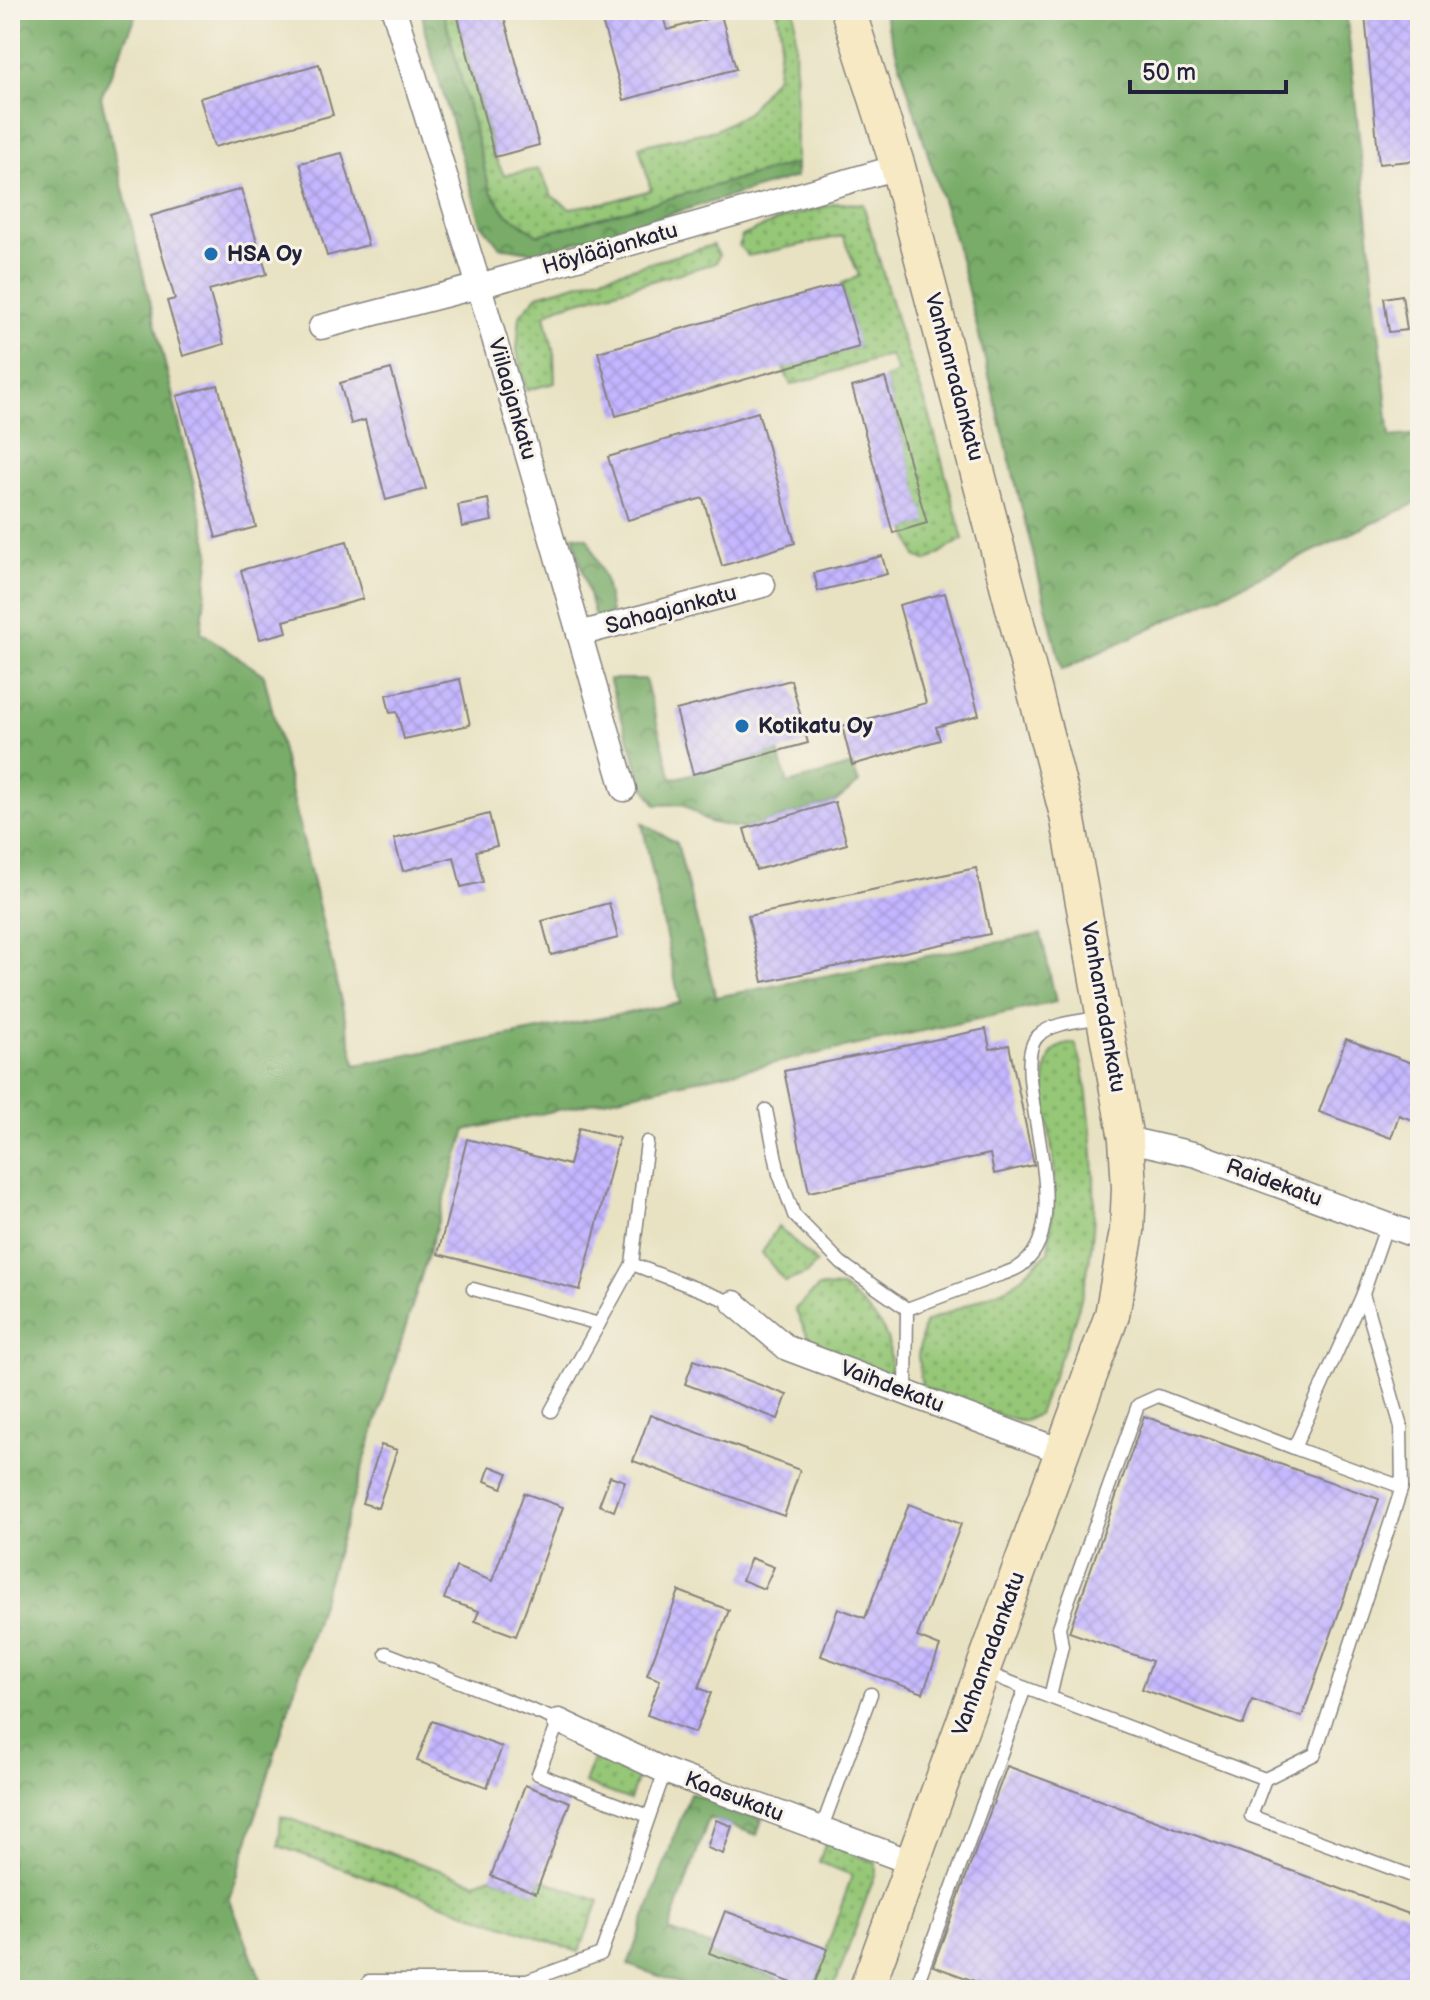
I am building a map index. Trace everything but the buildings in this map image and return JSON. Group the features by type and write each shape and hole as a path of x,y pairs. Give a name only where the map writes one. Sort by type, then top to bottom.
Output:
{"street":[{"name":"Viilaajankatu","path":"394,10 479,286 624,789"},
{"name":"Vanhanradankatu","path":"848,10 898,167 1067,815 1106,1016 1126,1139 1129,1188 1127,1231 1112,1315 866,1990"},
{"name":"Höylääjankatu","path":"321,327 479,286 898,167"},
{"name":"Sahaajankatu","path":"579,634 763,585"},
{"name":"Raidekatu","path":"1126,1139 1197,1155 1420,1237"},
{"name":"Vaihdekatu","path":"734,1303 787,1348 1061,1451"},
{"name":"Kaasukatu","path":"559,1721 665,1771 913,1863"}],"lane":[{"path":"907,1309 1021,1266 1038,1246 1046,1221 1042,1159 1032,1087 1031,1047 1038,1036 1048,1030 1106,1016"},
{"path":"766,1110 779,1174 794,1215 841,1263 907,1309"},
{"path":"551,1411 632,1264 647,1142"},
{"path":"1294,1448 1363,1294 1387,1224"},
{"path":"632,1264 734,1303"},
{"path":"473,1289 599,1324"},
{"path":"1363,1294 1401,1427 1402,1487 1315,1754 1265,1779 1251,1816 1420,1879"},
{"path":"906,1393 907,1309"},
{"path":"1050,1697 1062,1646 1059,1627 1138,1405 1158,1396 1402,1487"},
{"path":"386,1653 559,1721 538,1774 648,1816"},
{"path":"983,1671 1265,1779"},
{"path":"915,1990 1025,1688"},
{"path":"821,1830 871,1694"},
{"path":"369,1981 527,1981 601,1954 665,1771"}],"green space":[{"path":"10,10 139,10 101,97 210,552 201,632 264,675 356,1065 680,1003 642,823 677,843 716,997 1041,934 1056,1002 466,1130 230,1900 265,1990 10,1990"},
{"path":"422,10 443,10 490,190 506,213 538,235 796,163 796,177 537,253 500,247 481,223 425,32"},
{"path":"443,10 456,10 495,157 504,175 539,169 552,196 570,208 651,190 639,146 716,130 748,112 777,75 781,34 777,10 795,10 796,163 538,235 506,213 490,190"},
{"path":"883,10 1346,10 1390,437 1420,434 1420,501 1062,670 958,251"},
{"path":"837,203 863,204 900,332 928,410 963,539 927,561 916,556 906,529 926,523 885,378 898,373 890,355 791,385 783,368 858,347 841,284 859,276 843,236 748,256 739,246 742,236 781,219"},
{"path":"713,245 719,255 716,263 558,307 545,315 554,353 555,383 526,390 517,351 520,315 538,295"},
{"path":"573,535 588,538 605,580 611,613 596,621"},
{"path":"609,679 645,679 672,779 778,751 788,784 852,765 859,783 835,802 744,829 709,822 683,804 656,805 644,786"},
{"path":"1075,1043 1085,1081 1092,1138 1092,1245 1068,1340 1038,1414 1025,1421 1004,1417 922,1387 918,1356 924,1323 1013,1285 1048,1252 1054,1170 1045,1098 1046,1069 1054,1051"},
{"path":"778,1226 817,1263 806,1274 785,1282 762,1253"},
{"path":"819,1287 843,1288 874,1317 889,1347 890,1378 837,1356 809,1339 795,1309"},
{"path":"595,1754 639,1773 630,1800 584,1783"},
{"path":"690,1793 762,1819 757,1835 709,1818 669,1931 712,1946 709,1954 808,1990 698,1990 628,1965"},
{"path":"281,1816 475,1882 491,1876 536,1892 541,1879 599,1901 579,1952 279,1846"},
{"path":"826,1842 876,1863 876,1872 833,1990 812,1990 852,1875 819,1862"}],"place":[{"name":"HSA Oy","path":"211,254"},
{"name":"Kotikatu Oy","path":"742,726"}]}
